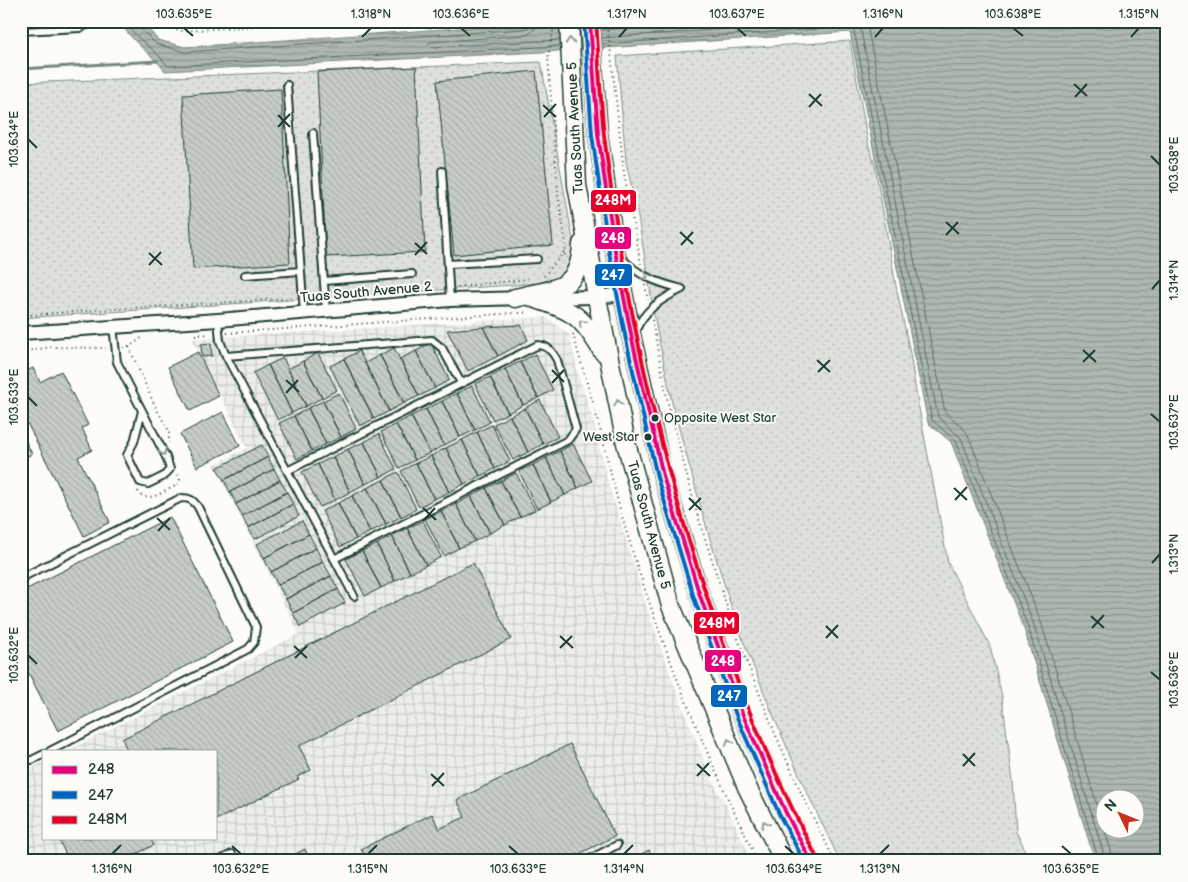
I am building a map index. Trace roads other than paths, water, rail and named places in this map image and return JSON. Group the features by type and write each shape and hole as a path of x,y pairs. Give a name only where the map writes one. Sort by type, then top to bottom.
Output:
{"street":[{"name":"Tuas South Avenue 5","path":"569,21 577,184 626,443 671,606 747,787 784,861"},
{"name":"Tuas South Avenue 5","path":"590,21 598,134 615,251 632,339 663,476 700,596 742,713 786,813 811,861"},
{"path":"515,298 558,288 577,273 580,265 584,228"},
{"name":"Tuas South Avenue 2","path":"21,333 326,311 450,294 515,298 534,305 623,294"},
{"path":"534,305 563,308 582,320 610,363"}],"lane":[{"path":"21,31 80,28 88,25 91,21"},
{"path":"287,85 304,313"},
{"path":"313,133 326,311"},
{"path":"442,171 450,294"},
{"path":"615,251 628,266 643,275 660,283 682,289 660,300 650,308 638,323 632,339"},
{"path":"448,264 537,259"},
{"path":"245,275 301,271"},
{"path":"324,281 412,274"},
{"path":"218,320 220,341 226,356 354,596"},
{"path":"113,326 117,362 166,457 170,469 164,476 148,484 140,482 127,455 134,442 142,411"},
{"path":"226,356 432,340 442,348 461,383"},
{"path":"287,471 538,345 546,346 553,352 557,360 576,429 568,440 334,559"},
{"path":"21,578 181,498 189,498 198,507 256,627 254,642 248,649 52,750"},
{"path":"21,761 32,760 42,755"},
{"path":"586,861 617,846"},
{"path":"219,861 232,854"}],"water":[{"path":"120,21 141,21 158,40 185,47 560,21 1167,21 1167,861 1095,861 1024,629 951,442 928,423 850,32 542,52 165,71 135,41"}],"waterway":[{"path":"21,69 157,61"}],"place":[{"name":"Opposite West Star","path":"655,418"},
{"name":"West Star","path":"648,437"}]}
